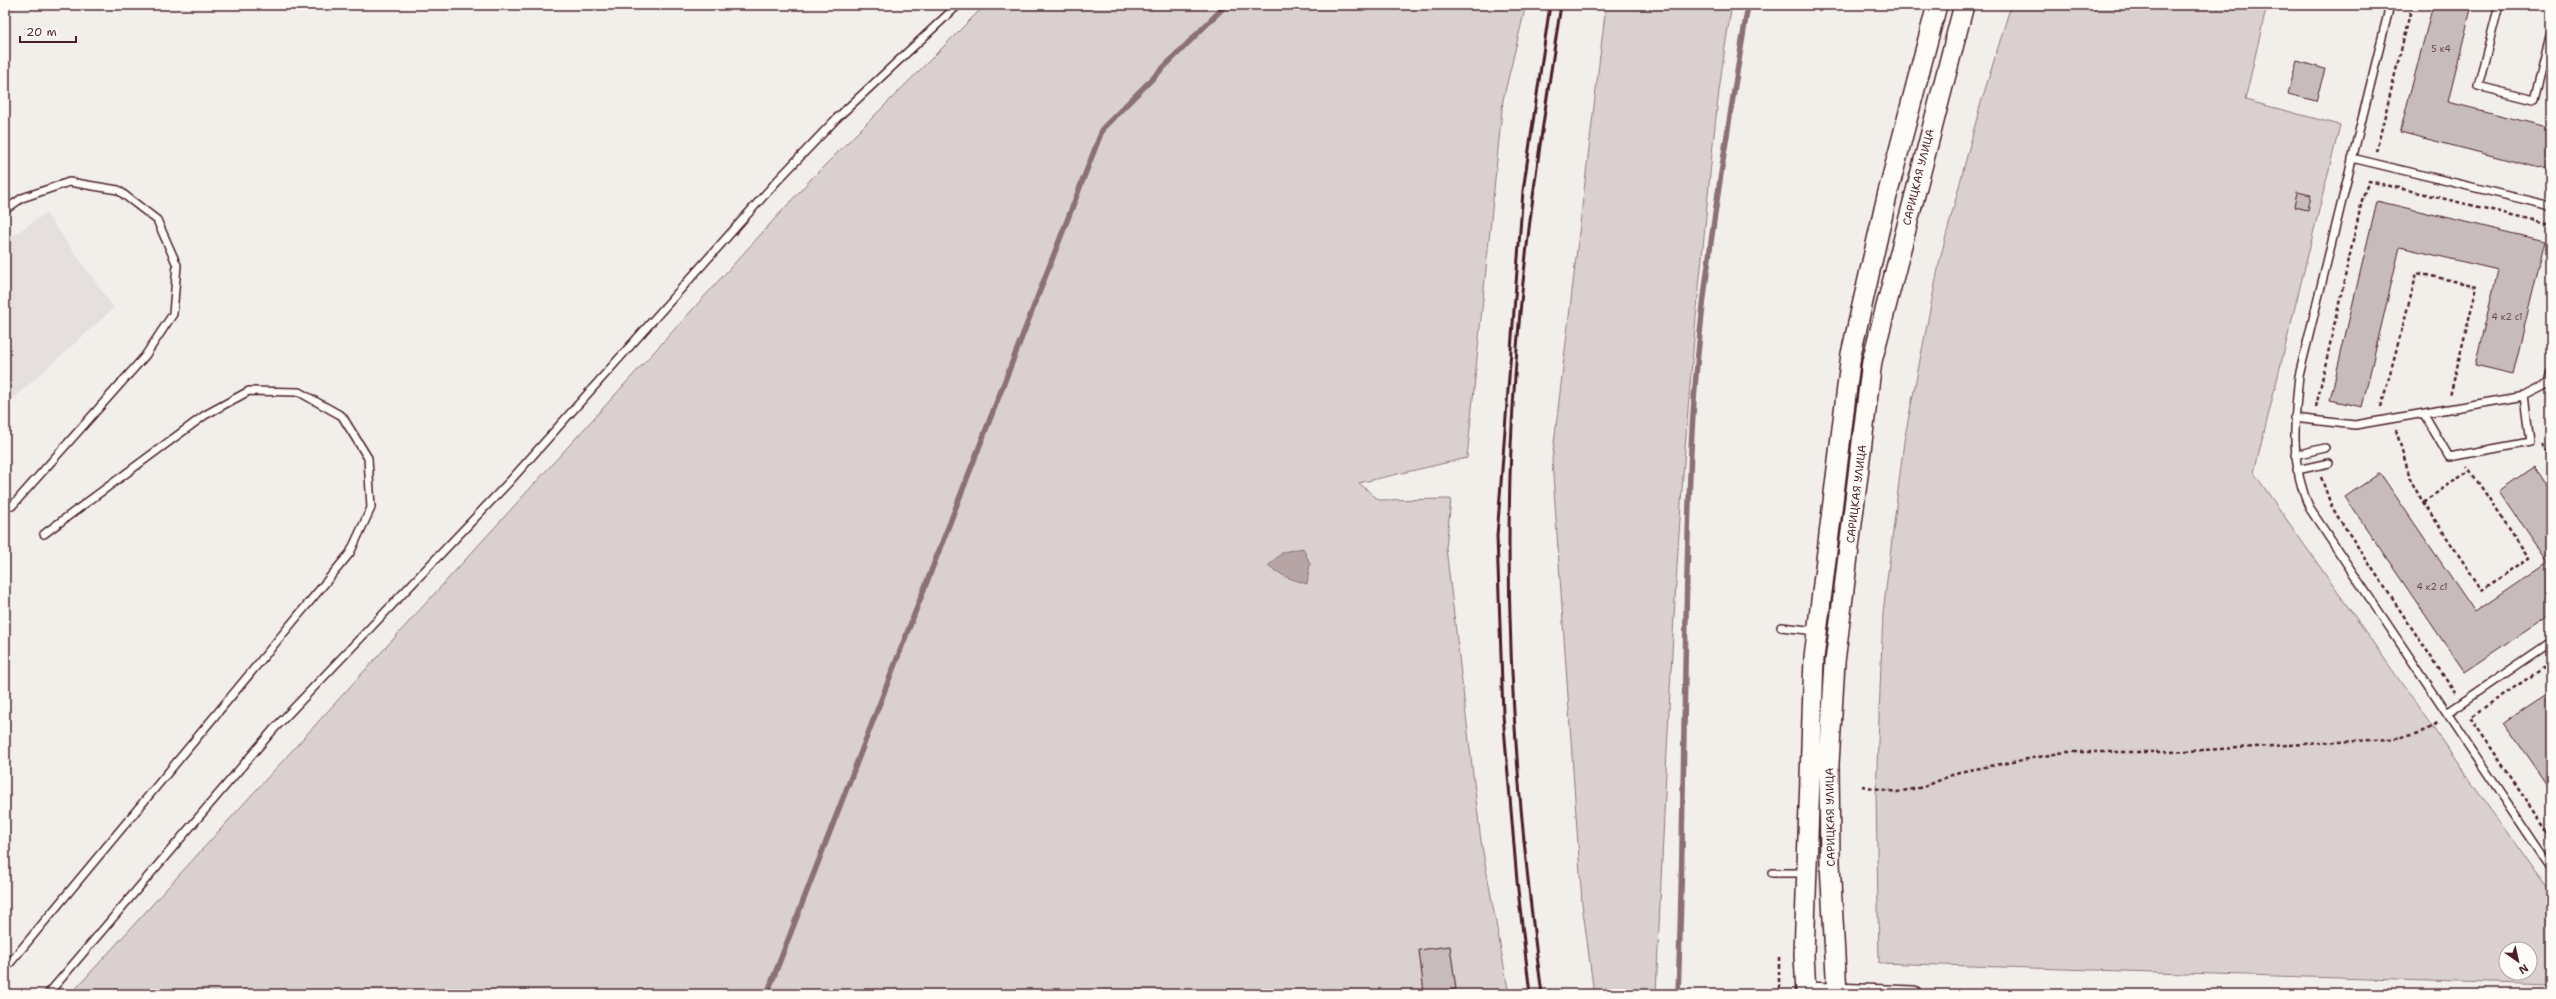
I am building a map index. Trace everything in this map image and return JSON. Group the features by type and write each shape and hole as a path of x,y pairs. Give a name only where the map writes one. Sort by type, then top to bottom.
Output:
{"street":[{"name":"САРИЦКАЯ УЛИЦА","path":"1806,992 1804,955 1810,756 1817,631 1851,354 1889,188 1937,5"},
{"name":"САРИЦКАЯ УЛИЦА","path":"1838,993 1830,863 1829,764 1835,662 1872,361 1964,5"},
{"path":"1806,992 1914,994"}],"lane":[{"path":"48,994 273,730 510,480 831,124 958,5"},
{"path":"2390,5 2299,376 2294,418 2294,455 2302,490 2310,508 2551,868"},
{"path":"2499,5 2478,86 2534,100 2551,33"},
{"path":"2352,158 2551,206"},
{"path":"5,210 22,198 69,182 118,190 157,220 177,265 173,314 145,356 12,506"},
{"path":"2294,418 2314,418 2355,425 2424,414 2524,396 2548,384 2551,372"},
{"path":"5,969 350,553 371,508 368,458 342,416 298,392 249,391 204,415 44,534"},
{"path":"2424,414 2449,457 2530,442 2524,396"},
{"path":"2294,455 2325,448"},
{"path":"2297,470 2329,463"},
{"path":"1781,627 1817,631"},
{"path":"2447,713 2551,643"},
{"path":"1772,873 1807,873"}],"path":[{"path":"2314,418 2320,380 2363,196 2369,181 2412,5"},
{"path":"2369,181 2551,224"},
{"path":"2378,421 2417,273 2477,286 2446,410"},
{"path":"2393,419 2411,481 2423,502 2482,590 2529,558 2469,471 2463,454"},
{"path":"2318,466 2325,490 2338,517 2456,695"},
{"path":"2423,502 2469,471"},
{"path":"2551,663 2470,717 2551,836"},
{"path":"1862,786 1897,792 1924,787 1959,772 2065,752 2170,752 2389,739 2418,734 2432,728 2447,713"},
{"path":"1779,957 1779,994"}],"shaded area":[{"path":"985,5 1526,5 1503,100 1467,458 1359,483 1379,500 1451,499 1446,548 1481,841 1509,994 71,994 811,179"},
{"path":"1606,5 1732,5 1726,38 1714,136 1692,358 1685,449 1673,630 1656,994 1594,994 1582,903 1552,460"},
{"path":"2011,5 2267,5 2245,100 2340,125 2254,473 2551,896 2551,985 1879,963 1876,794 1883,613 1904,441 1940,259 1980,106"},
{"path":"46,213 114,308 5,406 5,241"},
{"path":"1303,548 1310,564 1307,584 1286,577 1268,566 1283,552"}],"building":[{"path":"2433,5 2472,5 2448,102 2551,128 2551,171 2400,132"},
{"path":"2297,61 2325,69 2316,101 2288,94"},
{"path":"2297,192 2311,195 2308,210 2294,207"},
{"path":"2377,201 2545,241 2513,374 2475,365 2498,270 2400,247 2362,407 2330,400"},
{"path":"2533,467 2551,495 2551,613 2464,672 2345,497 2380,473 2475,612 2548,562 2499,491"},
{"path":"2551,691 2551,791 2504,723"},
{"path":"1450,946 1456,989 1424,993 1419,950"}],"waterway":[{"path":"767,994 1103,128 1226,5"},
{"path":"1678,994 1688,518 1694,394 1699,338 1713,227 1748,5"}],"railway":[{"path":"1530,994 1517,881 1503,715 1497,536 1523,191 1550,5"},
{"path":"1542,994 1532,917 1517,763 1512,686 1509,531 1511,453 1518,330 1540,144 1561,5"}]}
